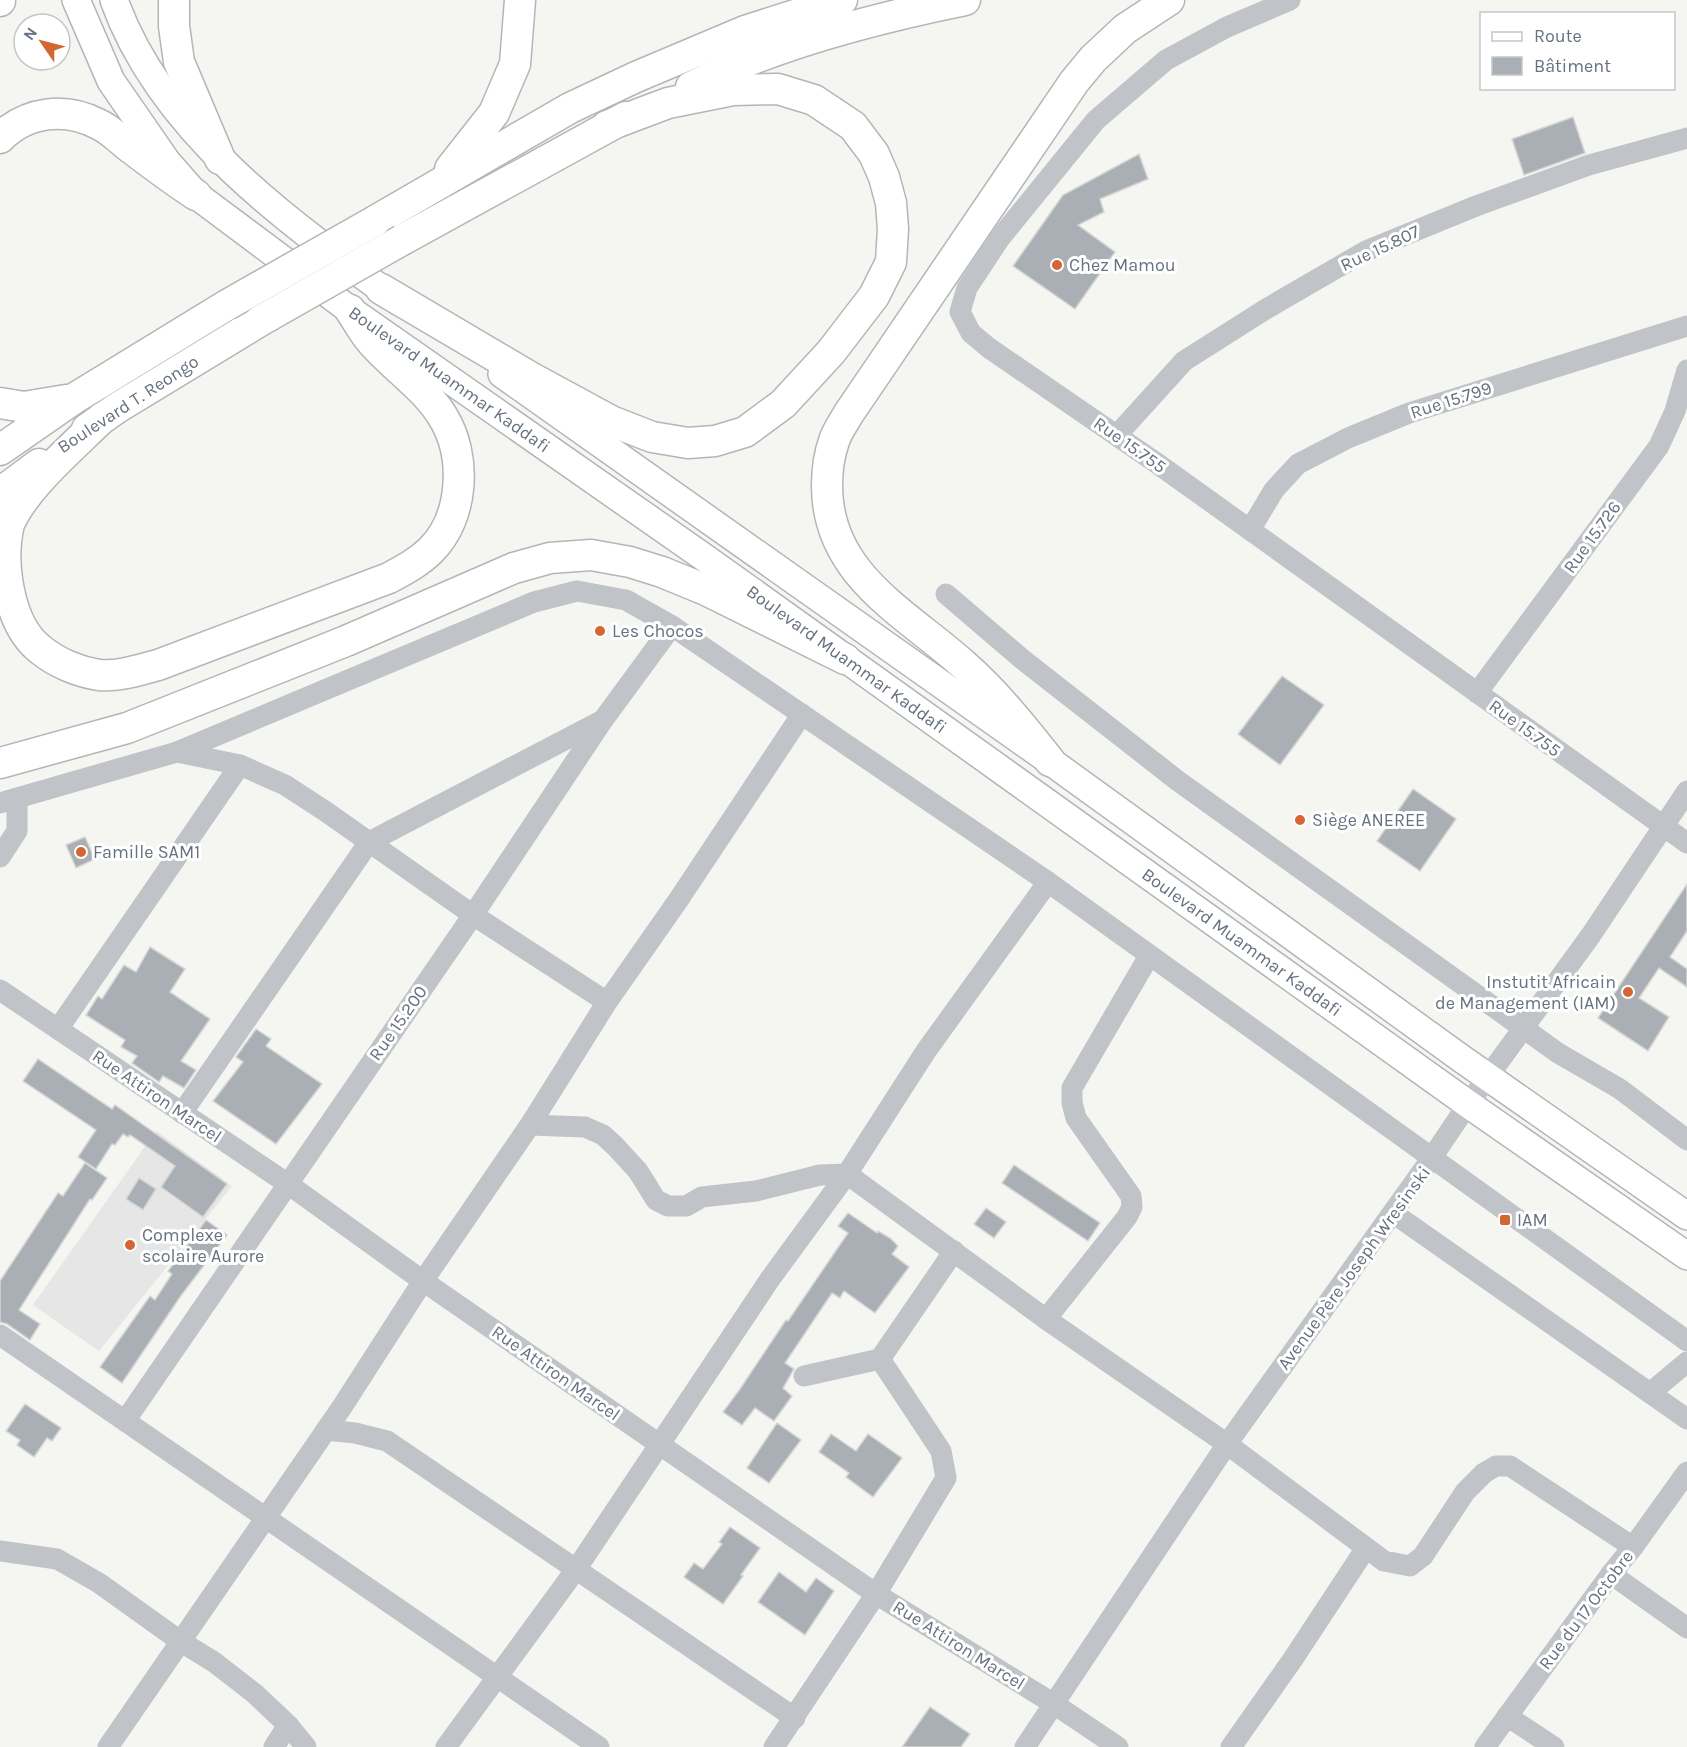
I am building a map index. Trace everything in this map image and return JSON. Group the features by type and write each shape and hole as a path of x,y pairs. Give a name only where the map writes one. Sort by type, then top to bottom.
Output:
{"highway":[{"path":"174,0 174,26 179,62 220,159"},
{"path":"431,187 456,162 494,113 514,64 520,0"},
{"path":"0,450 75,398 226,305 570,108 745,31 842,0"},
{"path":"607,126 746,62 828,34 903,13 965,0"},
{"path":"1050,760 1022,726 965,665 867,584 851,565 831,522 827,501 827,475 834,441 849,413 1074,82 1093,58 1125,29 1169,0"},
{"path":"381,289 530,377 611,421 651,437 688,443 715,441 745,432 783,404 831,352 874,296 891,262 893,229 891,204 885,177 874,154 854,126 814,100 778,89 733,90 668,103 607,126"},
{"path":"0,138 9,129 35,116 49,113 82,117 100,124 196,195"},
{"name":"Boulevard T. Reongo","path":"0,493 102,418 260,321 607,126"},
{"path":"102,418 24,499 5,536 3,570 12,610 39,650 76,669 100,675 125,674 158,665 389,578 417,562 444,533 458,493 458,457 443,417 413,381 370,340 350,310"},
{"path":"0,403 24,407 75,398"},
{"path":"0,764 127,728 346,641 514,568 550,558 591,555 630,562 662,572 706,590 845,659"}],"main road":[{"name":"Boulevard Muammar Kaddafi","path":"76,0 111,81 167,162 196,195 350,310 705,558 1468,1104 1687,1256"},
{"name":"Boulevard Muammar Kaddafi","path":"114,0 147,70 183,117 220,159 237,177 267,202 381,289 1050,760 1488,1077 1687,1216"}],"street":[{"name":"Rue 15.755","path":"1290,0 1227,27 1166,60 1096,120 1000,238 967,288 960,312 971,333 989,348 1117,435 1687,843"},
{"name":"Rue 15.807","path":"1117,435 1184,361 1266,309 1366,251 1476,206 1589,165 1687,138"},
{"name":"Rue 15.799","path":"1250,530 1274,490 1298,464 1348,438 1408,413 1687,326"},
{"name":"Rue 15.726","path":"1477,693 1659,446 1675,411 1687,370"},
{"path":"0,857 17,831 8,801 177,752 534,602 577,591 626,600 672,626 1048,882 1687,1341"},
{"path":"946,594 1022,659 1178,781 1558,1053 1620,1089 1687,1140"},
{"name":"Rue 15.200","path":"125,1421 473,915 603,720 672,626"},
{"path":"108,1747 326,1430 423,1281 530,1125 607,1002 679,899 802,714"},
{"path":"182,1113 369,842 603,720"},
{"path":"177,752 240,765 285,785 473,915 607,1002"},
{"path":"58,1029 240,765"},
{"name":"Avenue Père Joseph Wresinski","path":"1025,1747 1227,1444 1393,1213 1523,1026 1591,935 1687,791"},
{"path":"447,1747 577,1568 770,1279 847,1174 926,1052 1048,882"},
{"path":"1046,1319 1127,1217 1132,1207 1131,1196 1076,1118 1072,1103 1072,1088 1149,956"},
{"name":"Rue Attiron Marcel","path":"0,990 288,1184 423,1281 876,1594 1054,1704 1118,1747"},
{"path":"530,1125 585,1127 603,1135 639,1170 656,1200 668,1206 686,1206 702,1197 756,1191 820,1175 847,1174 1046,1319 1227,1444 1384,1561 1410,1566 1423,1556 1465,1492 1496,1466 1510,1466 1634,1547"},
{"path":"1393,1213 1687,1419"},
{"path":"804,1377 880,1359 954,1251"},
{"path":"0,1335 600,1747"},
{"path":"774,1747 876,1594 946,1478 941,1451 880,1359"},
{"path":"1650,1393 1687,1362"},
{"path":"326,1430 355,1433 387,1441 795,1718"},
{"name":"Rue du 17 Octobre","path":"1485,1747 1687,1472"},
{"path":"1231,1747 1293,1659 1366,1548"},
{"path":"0,1551 57,1559 99,1583 222,1668 254,1693 288,1725 306,1747"},
{"path":"1611,1574 1687,1628"},
{"path":"1507,1716 1554,1747"},
{"path":"274,1747 288,1725"}],"shaded area":[{"name":"Complexe scolaire Aurore","path":"156,1131 232,1186 99,1351 33,1305"}],"building":[{"path":"1573,117 1585,153 1524,175 1512,139"},
{"path":"1139,154 1148,179 1100,199 1104,212 1078,225 1115,252 1075,309 1013,266 1063,195"},
{"path":"1282,676 1324,705 1280,765 1238,734"},
{"path":"1413,789 1456,819 1420,871 1377,841"},
{"name":"Famille SAM1","path":"85,837 95,859 76,868 66,845"},
{"name":"Instutit Africain de Management (IAM)","path":"1687,884 1687,931 1670,957 1687,969 1687,987 1659,968 1639,998 1669,1017 1648,1051 1598,1018"},
{"path":"150,947 185,969 170,992 210,1019 181,1061 196,1070 184,1088 163,1076 159,1082 132,1063 137,1056 121,1047 125,1040 86,1015 98,996 102,999 124,965 136,972"},
{"path":"256,1029 271,1039 266,1046 322,1084 276,1144 213,1101 243,1062 236,1057"},
{"path":"38,1059 112,1109 115,1105 227,1184 203,1217 161,1187 175,1166 130,1135 128,1137 123,1134 115,1145 112,1144 96,1169 78,1157 96,1130 23,1081"},
{"path":"85,1163 107,1178 92,1200 90,1199 19,1310 40,1324 30,1340 7,1324 0,1322 0,1281 58,1193 63,1196"},
{"path":"1014,1165 1100,1223 1088,1241 1002,1183"},
{"path":"139,1178 156,1189 143,1210 126,1199"},
{"path":"986,1208 1006,1222 994,1238 974,1224"},
{"path":"848,1213 877,1233 878,1231 890,1238 898,1246 892,1254 909,1267 875,1313 844,1291 840,1298 832,1293 785,1363 794,1369 783,1388 792,1396 774,1421 755,1408 742,1425 723,1412 848,1233 838,1226"},
{"path":"206,1220 227,1235 180,1297 122,1383 100,1367 150,1296 155,1300 172,1274 168,1271"},
{"path":"25,1404 61,1428 52,1441 47,1438 34,1457 17,1445 20,1440 6,1431"},
{"path":"777,1423 801,1440 769,1483 747,1468"},
{"path":"831,1434 856,1451 868,1434 902,1458 873,1497 846,1477 849,1473 819,1452"},
{"path":"730,1527 760,1548 723,1604 684,1577 694,1563 703,1569 722,1544 719,1542"},
{"path":"779,1572 806,1592 816,1578 834,1591 805,1635 758,1602"},
{"path":"930,1707 970,1734 961,1747 902,1747"}],"place":[{"name":"Chez Mamou","path":"1057,265"},
{"name":"Les Chocos","path":"600,631"},
{"name":"Siège ANEREE","path":"1300,820"},
{"name":"Famille SAM1","path":"81,852"},
{"name":"Instutit Africain de Management (IAM)","path":"1628,992"},
{"name":"IAM","path":"1505,1220"},
{"name":"Complexe scolaire Aurore","path":"130,1245"}]}
